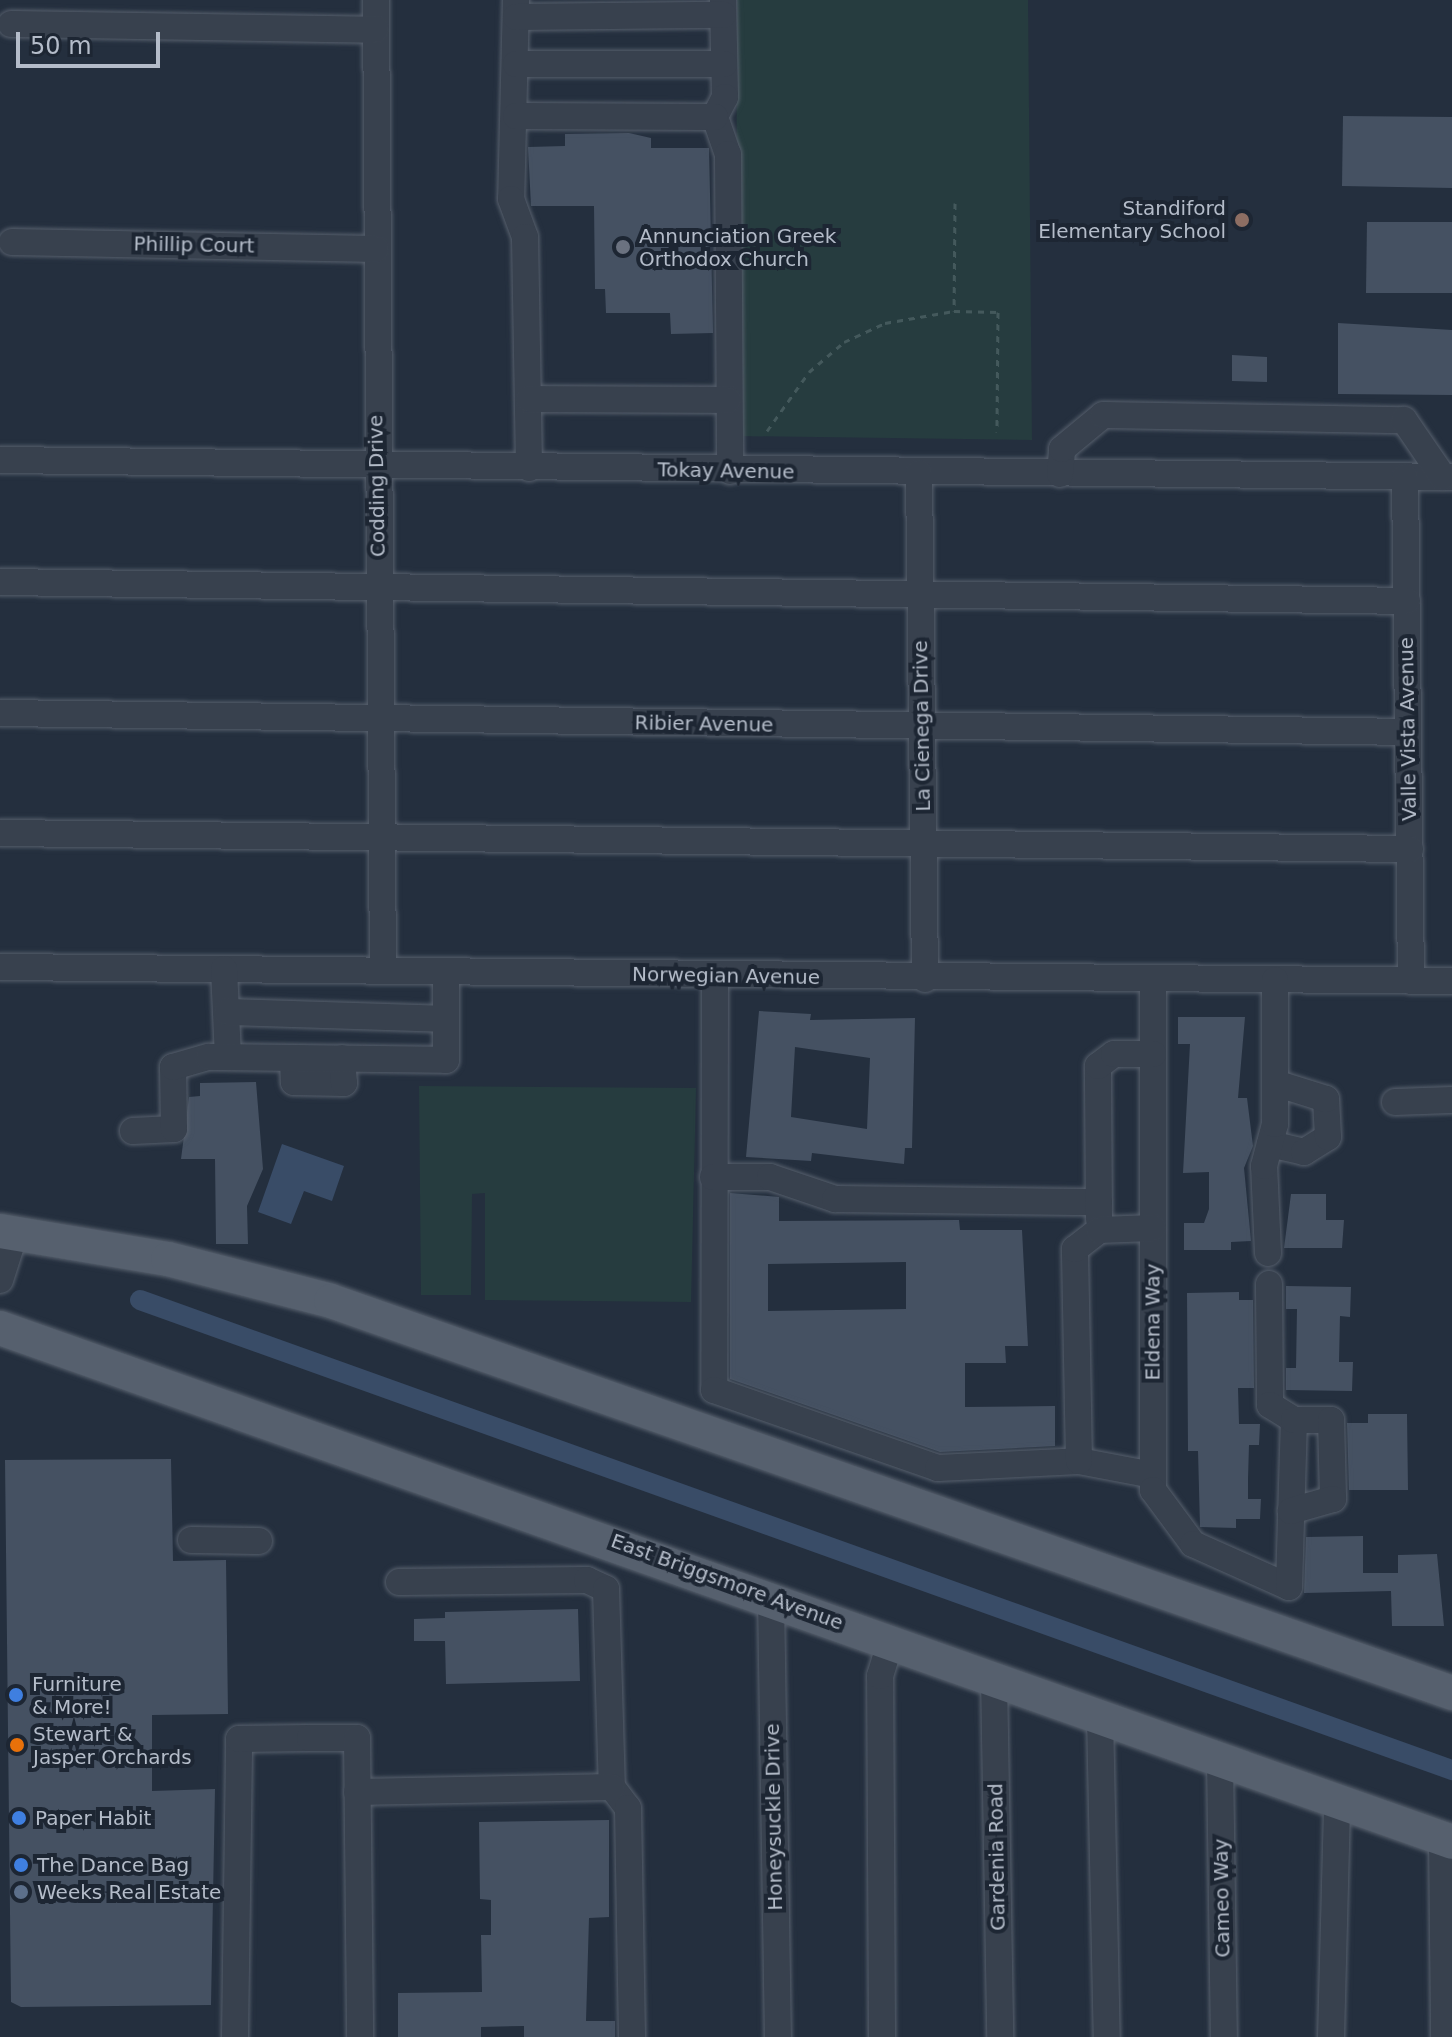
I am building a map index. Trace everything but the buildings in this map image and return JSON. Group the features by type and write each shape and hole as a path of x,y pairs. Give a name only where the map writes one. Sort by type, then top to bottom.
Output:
{"main road":[{"path":"8,1232 168,1259 331,1301 1452,1693"},
{"name":"East Briggsmore Avenue","path":"0,1328 891,1640 1220,1759 1449,1836"}],"street":[{"name":"Codding Drive","path":"376,0 383,971"},
{"path":"529,468 525,237 511,199 516,116 516,8 723,8 725,97 715,117 728,154 730,471"},
{"path":"11,24 376,30"},
{"path":"516,64 724,64"},
{"path":"516,116 715,117"},
{"name":"Phillip Court","path":"12,242 376,249"},
{"path":"529,399 728,400"},
{"path":"1060,474 1062,449 1103,415 1404,420 1448,477"},
{"name":"Tokay Avenue","path":"0,460 730,471 1448,477"},
{"name":"La Cienega Drive","path":"919,473 925,979"},
{"name":"Valle Vista Avenue","path":"1405,477 1411,981"},
{"path":"0,582 920,591 1407,601"},
{"name":"Ribier Avenue","path":"0,713 922,728 1408,732"},
{"path":"0,833 1410,849"},
{"name":"Norwegian Avenue","path":"0,967 925,979 1452,981"},
{"path":"224,969 228,1056"},
{"path":"133,1131 174,1129 173,1067 228,1056 293,1058 294,1082 344,1083 342,1058 446,1060 446,972"},
{"path":"715,976 714,1390 938,1468 1079,1461 1153,1475"},
{"name":"Eldena Way","path":"1153,980 1153,1475 1171,1521 1193,1544 1289,1587 1291,1511"},
{"path":"1268,1253 1264,1166 1273,1134 1275,980"},
{"path":"227,1012 444,1019"},
{"path":"1099,1230 1098,1066 1114,1054 1153,1054"},
{"path":"1273,1134 1304,1152 1328,1137 1326,1099 1275,1083"},
{"path":"1395,1102 1452,1100"},
{"path":"713,1177 770,1177 835,1199 1099,1202"},
{"path":"1079,1461 1075,1249 1099,1230 1153,1228"},
{"path":"0,1280 8,1232"},
{"path":"1269,1284 1270,1405 1294,1420 1331,1420 1333,1499 1291,1511 1294,1420"},
{"path":"191,1540 259,1541"},
{"path":"399,1582 587,1580 606,1589 612,1787 628,1808 632,2037"},
{"name":"Honeysuckle Drive","path":"771,1598 778,2037"},
{"path":"882,2037 880,1676 891,1640"},
{"name":"Gardenia Road","path":"994,1678 1000,2037"},
{"path":"1100,1716 1107,2037"},
{"path":"235,2037 239,1739 357,1738 360,2037"},
{"name":"Cameo Way","path":"1220,1759 1224,2037"},
{"path":"357,1792 612,1787"},
{"path":"1331,2037 1337,1800"},
{"path":"1444,2037 1449,1836"}],"path":[{"path":"954,311 955,203"},
{"path":"767,431 809,372 844,342 885,323 954,311 998,312 997,432"}],"green space":[{"path":"737,0 1028,0 1032,440 736,436"},
{"path":"419,1086 696,1088 691,1302 485,1300 485,1193 472,1194 471,1295 421,1295"}],"water":[{"path":"282,1144 344,1166 332,1201 304,1191 291,1224 258,1212"}],"waterway":[{"path":"140,1300 1452,1770"}],"place":[{"name":"Standiford Elementary School","path":"1242,220"},
{"name":"Annunciation Greek Orthodox Church","path":"623,247"},
{"name":"Furniture & More!","path":"16,1695"},
{"name":"Stewart & Jasper Orchards","path":"17,1745"},
{"name":"Paper Habit","path":"19,1818"},
{"name":"The Dance Bag","path":"21,1865"},
{"name":"Weeks Real Estate","path":"21,1892"}]}
